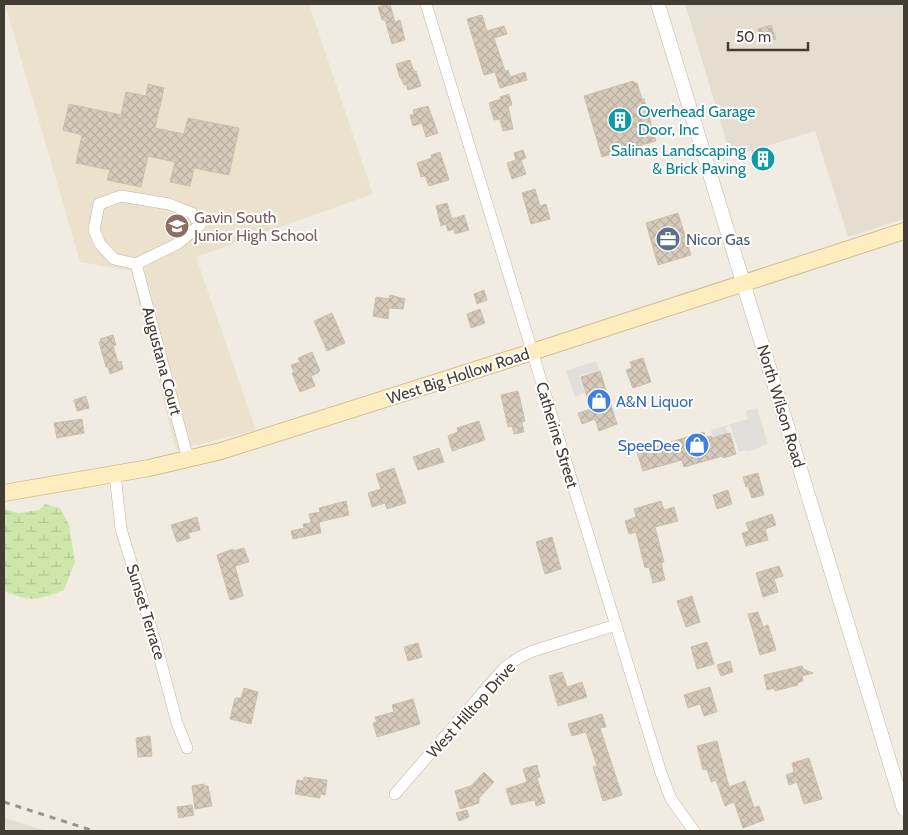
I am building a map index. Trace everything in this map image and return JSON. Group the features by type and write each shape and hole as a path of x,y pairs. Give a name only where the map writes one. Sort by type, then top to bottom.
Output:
{"main road":[{"name":"West Big Hollow Road","path":"4,493 115,474 230,448 904,231"}],"street":[{"name":"Catherine Street","path":"426,4 661,773 671,799 694,831"},
{"name":"North Wilson Road","path":"658,4 904,809"},
{"path":"121,196 169,204 192,213 200,225 177,244 136,264 114,259 100,244 94,230 99,204 121,196"},
{"name":"Augustana Court","path":"136,264 188,459"},
{"name":"Sunset Terrace","path":"115,474 121,529 156,644 177,723 187,748"},
{"name":"West Hilltop Drive","path":"395,794 506,667 520,656 616,625"}],"shaded area":[{"name":"Gavin South Junior High School","path":"5,4 309,4 373,194 196,257 256,430 176,450 131,271 80,262"},
{"path":"685,4 904,4 904,219 848,237 815,131 731,157"},
{"path":"596,361 599,370 579,376 585,393 575,397 566,371"},
{"path":"757,408 768,444 748,452 747,450 739,452 730,425 726,427 728,433 713,438 711,430 748,419 746,411"},
{"path":"4,818 47,831 4,831"}],"green space":[{"path":"45,504 60,508 69,525 75,562 64,590 40,598 28,599 4,591 4,509 18,513 39,510"}],"building":[{"path":"390,4 395,22 400,20 405,40 392,44 385,20 382,20 378,7"},
{"path":"482,15 487,31 504,26 507,34 494,38 505,71 508,70 510,77 525,72 527,80 500,88 495,72 484,75 467,19"},
{"path":"771,25 776,39 761,43 758,29"},
{"path":"410,60 421,86 408,90 406,84 404,85 400,78 396,64"},
{"name":"Overhead Garage Door, Inc","path":"633,81 637,83 642,99 644,99 656,141 602,157 584,96"},
{"path":"148,84 164,88 155,128 184,134 188,118 239,128 229,175 194,168 190,186 170,182 175,162 148,156 141,187 107,180 110,170 76,163 82,135 63,130 69,104 121,115 126,92 146,96"},
{"path":"509,94 512,105 508,106 513,129 503,131 500,119 494,120 489,103"},
{"path":"428,106 438,133 426,137 422,123 413,126 410,115 414,114 413,110"},
{"name":"Salinas Landscaping & Brick Paving","path":"767,147 773,166 758,170 752,151"},
{"path":"523,150 526,158 521,160 526,174 512,179 507,163 516,160 514,153"},
{"path":"440,152 449,180 429,186 425,176 421,177 417,163 432,158 431,155"},
{"path":"535,189 540,206 546,204 550,219 531,224 522,193"},
{"path":"447,203 452,219 464,215 469,230 455,234 454,229 448,231 446,224 441,226 436,206"},
{"name":"Nicor Gas","path":"678,213 691,255 658,265 646,223"},
{"path":"484,290 487,300 477,304 474,294"},
{"path":"390,295 405,299 403,309 389,308 388,319 373,316 376,297 389,299"},
{"path":"480,309 485,323 471,328 467,314"},
{"path":"332,313 345,343 327,351 314,321"},
{"path":"113,335 116,345 113,346 118,362 121,361 123,369 110,374 108,367 106,367 99,342 101,341 100,339"},
{"path":"312,352 320,371 311,376 315,386 300,392 292,373 294,372 291,365 300,362 298,358"},
{"path":"643,358 651,382 633,388 626,370 632,368 630,362"},
{"name":"A&N Liquor","path":"600,371 617,424 599,431 595,419 582,424 578,413 591,409 581,377"},
{"path":"518,391 525,421 522,422 524,432 514,434 512,426 508,427 501,395"},
{"path":"86,396 89,408 77,411 74,400"},
{"path":"82,419 84,433 57,438 54,423"},
{"path":"479,421 485,440 452,451 448,436 458,432 457,428"},
{"name":"SpeeDee","path":"704,432 706,437 711,436 712,438 730,433 736,454 684,467 682,460 643,471 637,452"},
{"path":"439,448 444,462 418,470 413,457"},
{"path":"394,468 406,503 387,509 385,503 372,507 368,493 381,489 376,474"},
{"path":"758,473 764,495 752,498 743,477"},
{"path":"728,490 732,504 717,509 713,495"},
{"path":"346,501 349,515 319,522 321,533 293,539 291,531 304,528 303,524 311,523 309,514 320,512 319,508"},
{"path":"661,501 664,510 674,507 678,521 655,527 664,562 661,563 665,580 653,583 649,567 645,568 636,532 629,534 625,521 636,517 634,509"},
{"path":"772,514 776,525 765,529 768,540 746,546 742,533 749,531 746,523"},
{"path":"197,517 200,530 188,533 190,538 177,542 171,525"},
{"path":"552,537 561,569 545,574 536,542"},
{"path":"244,548 249,562 235,566 243,596 230,600 217,555 233,549 233,551"},
{"path":"779,566 783,576 774,579 778,592 763,597 756,573"},
{"path":"692,596 700,622 686,627 677,601"},
{"path":"758,612 763,627 768,625 776,650 760,655 748,614"},
{"path":"707,642 714,664 697,669 691,647"},
{"path":"418,643 422,657 408,661 404,647"},
{"path":"730,661 733,672 721,676 717,665"},
{"path":"802,666 803,669 813,673 802,676 803,681 797,683 798,685 775,691 774,688 767,690 764,675"},
{"path":"562,672 567,687 582,682 587,697 558,706 549,676"},
{"path":"710,687 717,712 704,716 700,704 688,708 684,695"},
{"path":"244,688 258,692 251,724 230,719 235,698 241,698"},
{"path":"413,699 420,724 377,737 373,723 377,722 375,717 394,712 392,705"},
{"path":"602,714 606,727 600,728 622,795 603,801 593,767 597,766 586,732 572,736 568,724"},
{"path":"150,736 152,756 138,757 136,738"},
{"path":"717,741 729,787 745,781 754,808 759,806 764,820 743,828 734,802 725,806 716,780 711,782 707,769 703,770 697,746"},
{"path":"809,758 822,799 804,804 797,782 789,785 786,775 794,772 792,763"},
{"path":"537,765 540,777 537,778 545,803 536,806 535,800 511,805 506,789 527,782 523,769"},
{"path":"484,772 494,782 479,798 479,803 460,809 455,791 471,786"},
{"path":"304,777 327,780 325,795 320,794 320,798 295,794 297,780 304,781"},
{"path":"204,784 204,786 208,786 212,806 195,809 192,786"},
{"path":"192,805 194,815 179,818 177,807"},
{"path":"467,810 469,817 459,821 456,813"}],"railway":[{"path":"4,802 94,831"}],"place":[{"name":"Overhead Garage Door, Inc","path":"620,120"},
{"name":"Salinas Landscaping & Brick Paving","path":"763,159"},
{"name":"Gavin South Junior High School","path":"177,226"},
{"name":"Nicor Gas","path":"668,239"},
{"name":"A&N Liquor","path":"599,401"},
{"name":"SpeeDee","path":"697,445"}]}
